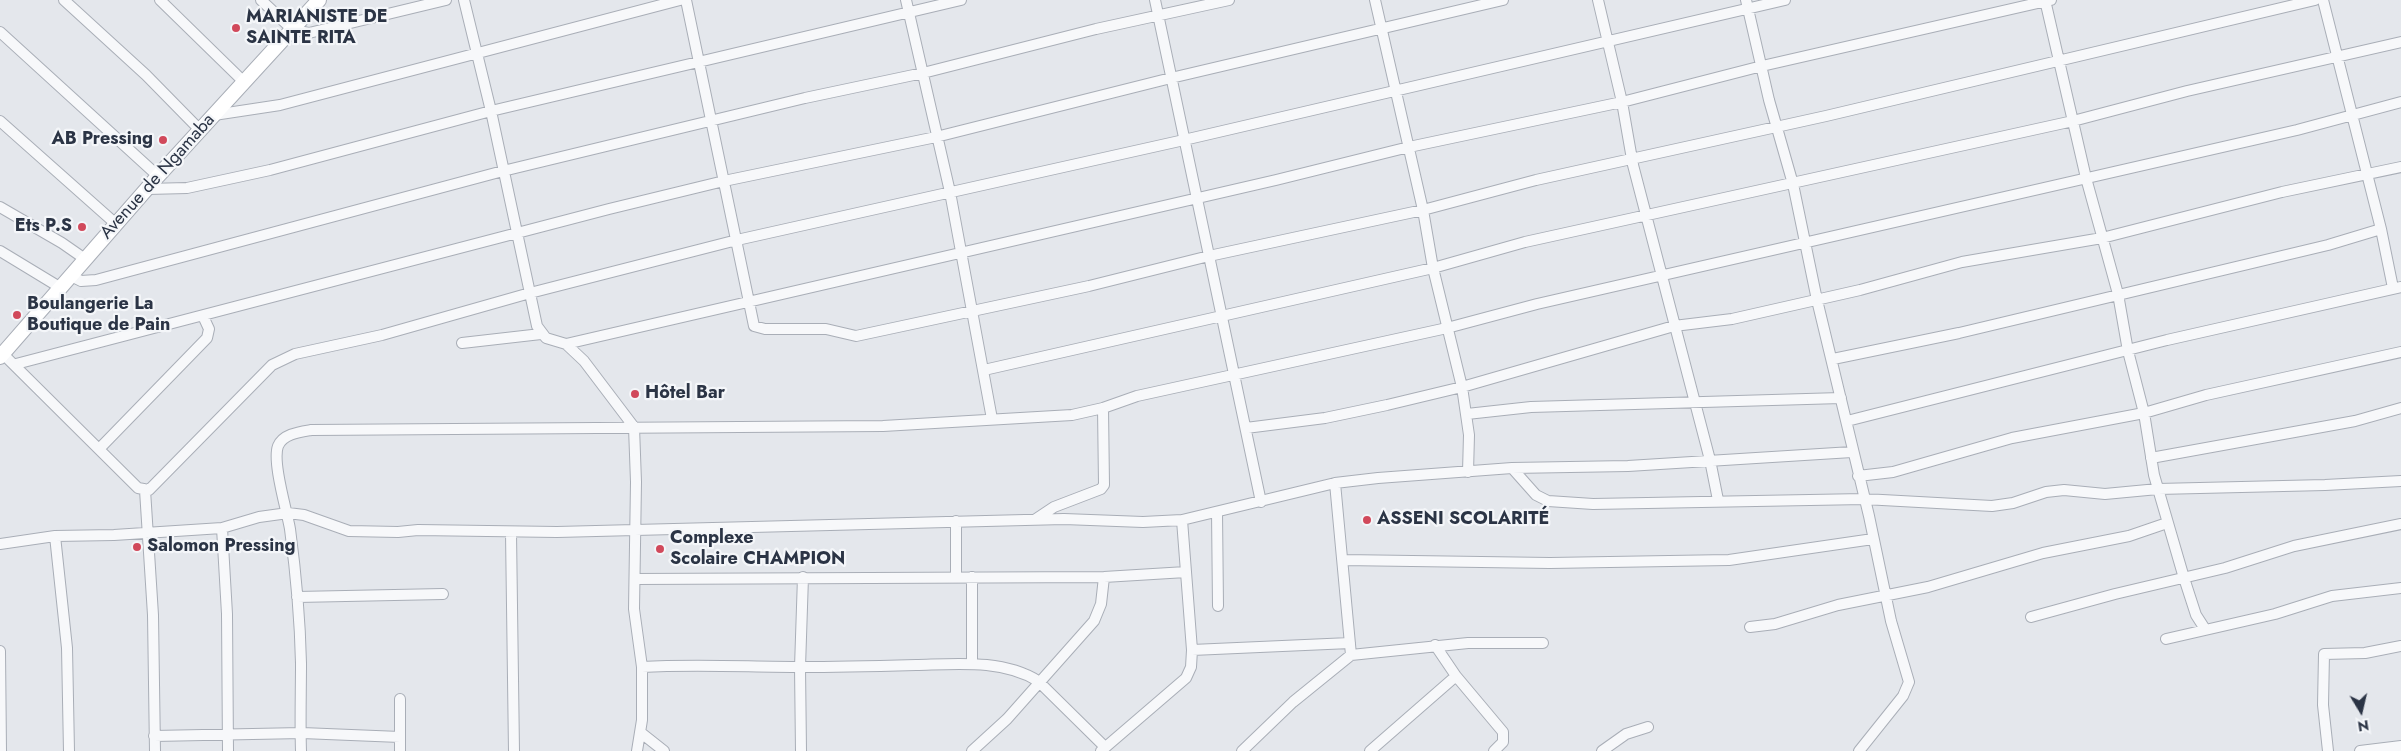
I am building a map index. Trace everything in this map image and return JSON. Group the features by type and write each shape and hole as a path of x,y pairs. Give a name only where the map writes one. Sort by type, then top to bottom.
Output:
{"main road":[{"name":"Avenue de Ngamaba","path":"3,351 61,288 158,176 319,0"}],"street":[{"path":"64,0 146,75 200,130"},
{"path":"160,0 244,82"},
{"path":"261,0 292,29 309,33 446,0"},
{"path":"464,0 491,111 537,326 541,334 546,338 566,344 584,361 634,427 634,609 642,667 642,720 637,751"},
{"path":"214,115 280,105 680,0"},
{"path":"686,0 710,121 738,240 752,320 758,328 826,329 856,336 1089,286 1209,256 1423,210 1536,180 1777,127 2315,0"},
{"path":"906,0 950,192 992,419"},
{"path":"147,189 187,188 270,170 491,111 698,60 842,29 961,0"},
{"path":"1155,0 1261,502"},
{"path":"71,276 81,281 96,280 503,171 1228,0"},
{"path":"1375,0 1423,210 1433,268 1462,387 1467,414 1468,472"},
{"path":"16,364 724,181 936,137 1171,78 1503,0"},
{"path":"1598,0 1622,102 1645,216 1710,460 1718,500"},
{"path":"3,351 138,488 145,490 152,487 272,366 284,358 382,335 530,293 738,240 1608,42 1747,4 1785,0"},
{"path":"1847,421 2167,340 2397,288 2336,57 2323,0"},
{"path":"566,344 1409,147 1622,102 1762,66 2047,1 2086,178 2118,294 2128,351 2144,413 2158,489 2196,615 2205,629"},
{"path":"1747,4 1769,100 1792,184 1817,300 1833,359 1892,627 1909,682 1904,696 1859,751"},
{"path":"0,32 158,176"},
{"path":"984,370 1433,268 1525,242 2073,121 2187,91 2401,42"},
{"path":"302,751 297,598 288,513 281,484 278,447 284,438 297,432 310,430 883,426 1057,416 1103,408 1138,396 1447,328 1537,304 2297,130 2401,102"},
{"path":"0,121 116,224"},
{"path":"1246,428 1324,418 1462,387 1674,326 1732,319 1817,300 1962,262 2102,238 2282,192 2401,167"},
{"path":"0,207 62,243 85,259"},
{"path":"1833,359 1960,333 2328,245 2381,229"},
{"path":"0,251 61,288"},
{"path":"99,449 207,338 209,329 203,316"},
{"path":"462,343 541,334"},
{"path":"1858,476 1893,472 2012,438 2144,413 2206,395 2401,352"},
{"path":"1467,414 1531,407 1841,398"},
{"path":"1036,519 1054,508 1101,489 1104,485 1103,408"},
{"path":"2151,458 2355,421 2401,408"},
{"path":"0,544 56,536 150,533 222,528 258,517 288,513 304,515 348,531 452,530 511,533 634,528 1036,519 1182,520 1335,483 1378,478 1512,468 1565,468 1852,452"},
{"path":"1512,468 1536,495 1548,501 1593,504 1718,500 1864,499 1992,506 2013,503 2046,492 2064,490 2105,494 2158,489 2401,481"},
{"path":"1335,483 1351,655"},
{"path":"145,490 150,533 153,615 154,751"},
{"path":"1217,512 1218,606"},
{"path":"642,667 687,664 800,667 972,664 1013,669 1026,673 1038,680 1103,749 1186,678 1191,667 1192,650 1182,520"},
{"path":"956,521 956,578"},
{"path":"1750,627 1775,624 1829,608 1928,587 2043,553 2129,536 2167,524"},
{"path":"2031,617 2114,594 2225,568 2294,546 2401,524"},
{"path":"222,528 227,614 228,751"},
{"path":"511,533 514,751"},
{"path":"56,536 67,648 69,751"},
{"path":"1343,560 1541,563 1729,560 1873,539"},
{"path":"634,578 1104,577 1186,572"},
{"path":"802,751 800,667 803,577"},
{"path":"972,577 972,664"},
{"path":"972,751 1007,719 1038,680 1094,621 1101,604 1104,577"},
{"path":"2166,639 2275,614 2332,596 2401,588"},
{"path":"297,598 443,594"},
{"path":"1242,751 1293,702 1351,655 1434,645 1543,643"},
{"path":"1192,650 1350,644"},
{"path":"1434,645 1456,676 1502,732 1502,742 1494,751"},
{"path":"2328,751 2323,705 2324,654 2365,653 2401,646"},
{"path":"0,651 1,751"},
{"path":"1370,751 1456,676"},
{"path":"400,699 400,751"},
{"path":"1602,751 1626,734 1648,727"},
{"path":"640,732 664,751"},
{"path":"154,736 302,733 400,737"},
{"path":"2360,751 2401,746"}],"place":[{"name":"MARIANISTE DE SAINTE RITA","path":"236,28"},
{"name":"AB Pressing","path":"163,140"},
{"name":"Ets P.S","path":"82,227"},
{"name":"Boulangerie La Boutique de Pain","path":"17,315"},
{"name":"Hôtel Bar","path":"635,394"},
{"name":"ASSENI SCOLARITÉ","path":"1367,520"},
{"name":"Salomon Pressing","path":"137,547"},
{"name":"Complexe Scolaire CHAMPION","path":"660,549"}]}
